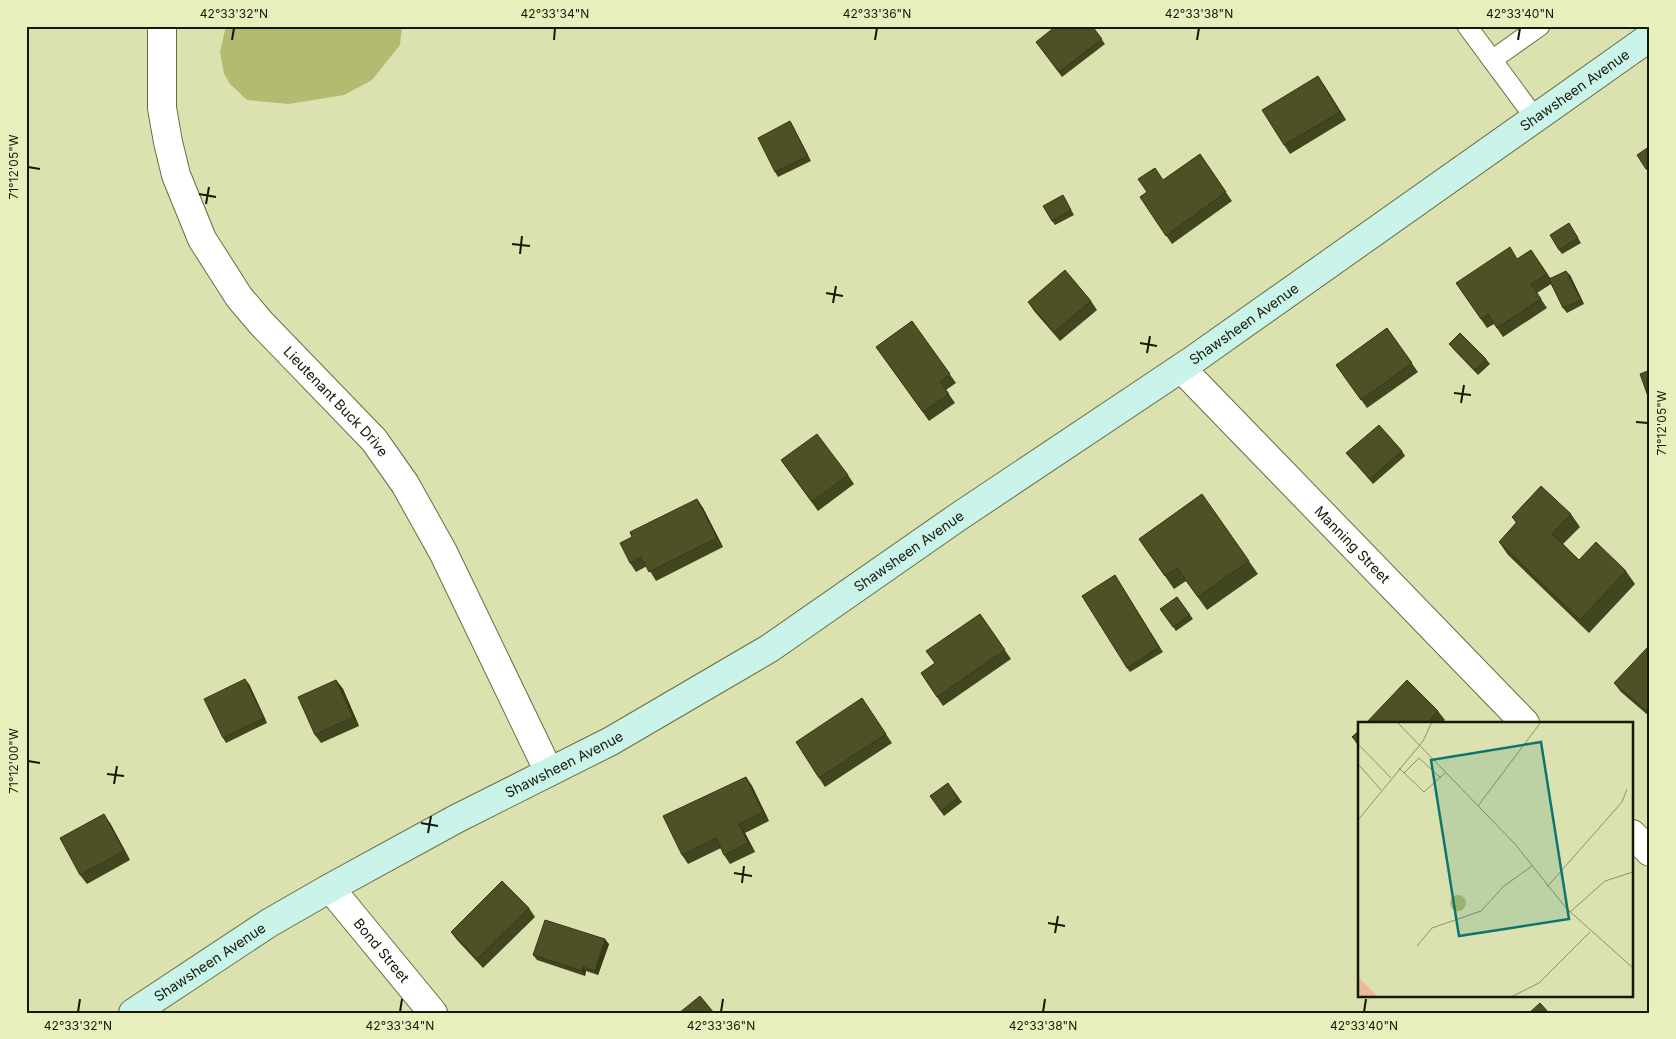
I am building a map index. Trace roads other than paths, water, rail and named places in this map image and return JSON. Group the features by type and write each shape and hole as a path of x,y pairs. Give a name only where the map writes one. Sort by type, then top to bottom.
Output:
{"main road":[{"name":"Shawsheen Avenue","path":"133,1013 269,924 330,888 456,819 611,741 770,648 958,517 1181,368 1650,37"}],"street":[{"name":"Lieutenant Buck Drive","path":"162,26 162,108 168,142 179,183 202,239 239,297 261,323 374,440 405,484 443,552 549,772"},
{"name":"Manning Street","path":"1181,368 1524,722"},
{"path":"1634,836 1650,852"},
{"name":"Bond Street","path":"330,888 433,1013"}],"lane":[{"path":"1468,26 1535,118"},
{"path":"1492,60 1540,26"}]}
